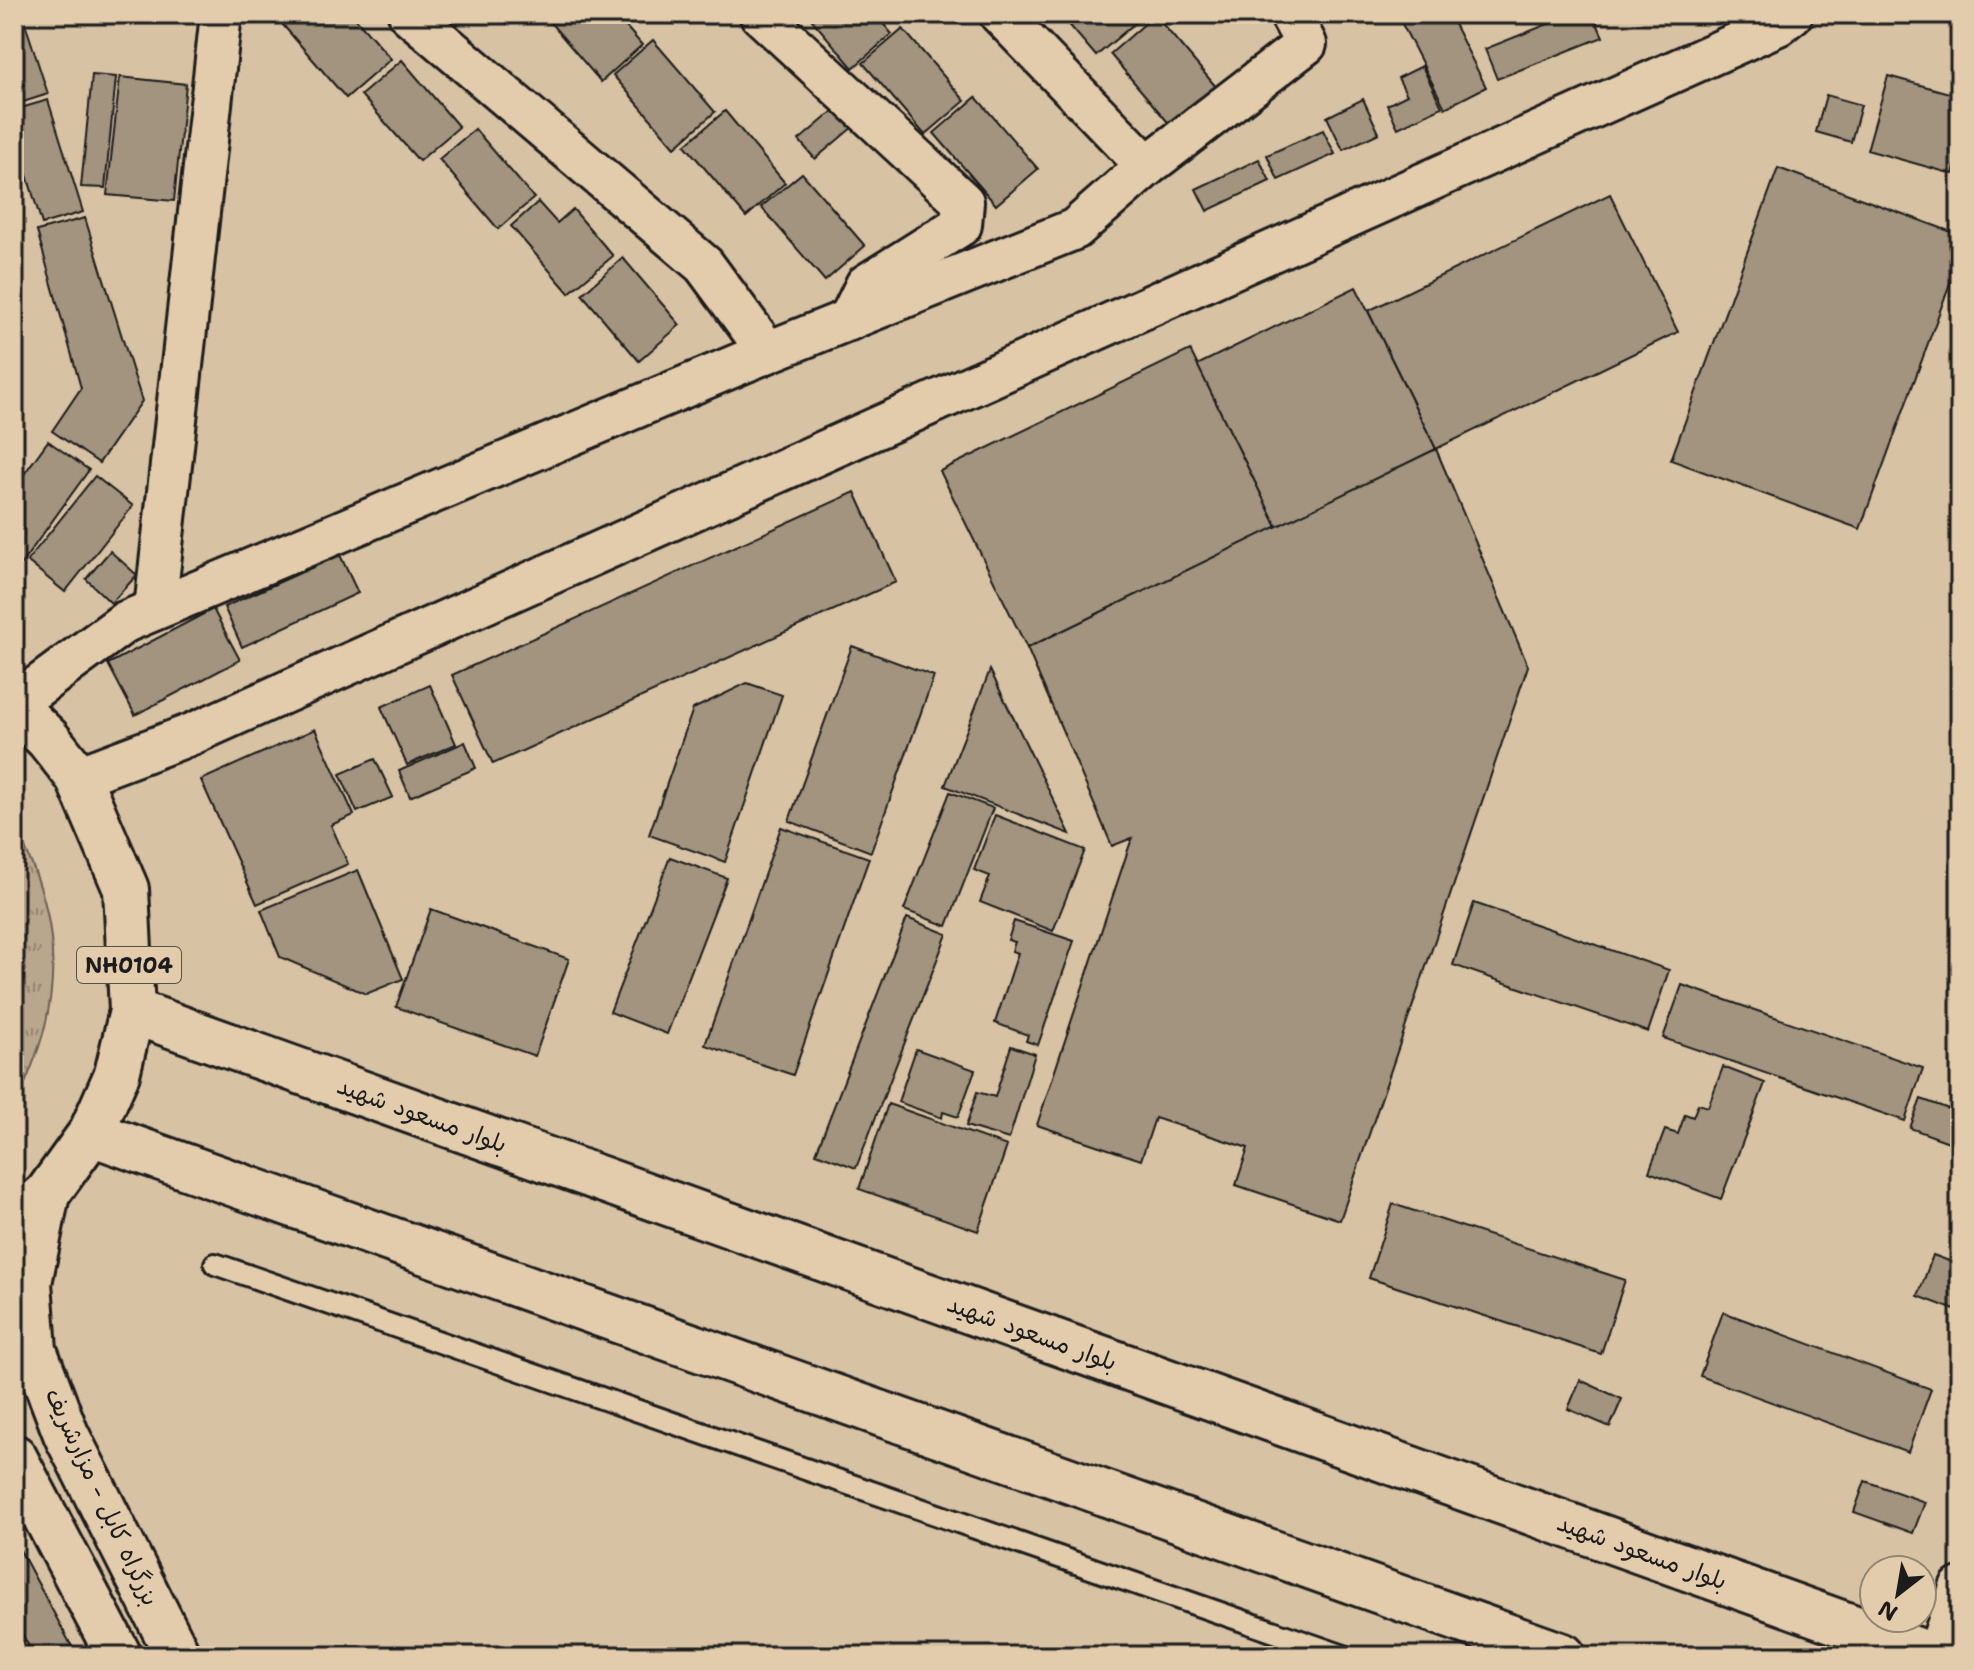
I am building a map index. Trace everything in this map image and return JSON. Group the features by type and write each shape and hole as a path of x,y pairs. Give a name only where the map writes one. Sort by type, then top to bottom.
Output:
{"main road":[{"name":"NH0104","path":"14,705 48,739 78,777 126,889 132,1011 117,1074 91,1133 47,1194 14,1222"},
{"name":"بلوار مسعود شهید","path":"132,1011 1935,1656"},
{"path":"91,1133 1563,1656"},
{"name":"بزرگراه کابل - مزارشریف","path":"47,1194 29,1283 34,1350 66,1434 178,1656"},
{"path":"14,1457 119,1656"}],"street":[{"path":"155,609 221,14"},
{"path":"409,14 704,265 768,352"},
{"path":"760,14 963,202 961,225 866,285 849,320"},
{"path":"1000,14 1147,166"},
{"path":"14,705 125,622 768,352 1075,229 1147,166 1306,44 1290,14"},
{"path":"78,777 192,734 1778,25 1792,14"},
{"path":"1935,1656 1960,1588"}],"lane":[{"path":"215,1264 1344,1656"}],"green space":[{"path":"14,828 33,867 47,914 52,986 43,1034 14,1102"}],"building":[{"path":"14,14 22,14 48,94 14,105"},
{"path":"296,14 352,14 391,59 346,98 283,25"},
{"path":"543,14 615,14 642,45 601,82"},
{"path":"807,14 875,14 892,34 853,68"},
{"path":"1060,14 1138,14 1141,18 1096,56"},
{"path":"1397,14 1449,14 1486,87 1445,108"},
{"path":"1573,14 1593,14 1603,37 1497,79 1485,49"},
{"path":"1922,14 1960,14 1960,29"},
{"path":"1155,15 1217,88 1172,127 1110,54"},
{"path":"903,29 965,101 925,135 863,63"},
{"path":"653,40 715,112 675,147 613,75"},
{"path":"402,60 459,127 419,161 361,95"},
{"path":"1422,66 1442,107 1398,128 1387,105 1407,95 1398,78"},
{"path":"92,75 116,77 105,188 81,187"},
{"path":"1888,76 1960,96 1960,149 1953,174 1867,150"},
{"path":"120,77 186,84 174,201 107,195"},
{"path":"1826,95 1861,105 1851,142 1816,132"},
{"path":"976,97 1038,169 996,205 934,133"},
{"path":"1363,99 1379,133 1343,150 1327,117"},
{"path":"48,100 83,212 42,224 14,133 14,110"},
{"path":"844,102 860,121 815,159 799,140"},
{"path":"725,111 785,183 746,217 685,145"},
{"path":"475,129 534,198 498,229 439,159"},
{"path":"1323,130 1335,154 1278,180 1267,155"},
{"path":"1259,159 1270,181 1207,211 1196,189"},
{"path":"1778,168 1960,235 1960,256 1860,529 1671,460"},
{"path":"802,173 865,246 825,281 761,207"},
{"path":"1610,194 1678,332 1436,449 1368,311"},
{"path":"538,202 557,223 573,209 613,256 569,293 511,226"},
{"path":"85,218 142,401 99,463 52,431 81,388 37,231"},
{"path":"623,258 680,325 639,361 582,294"},
{"path":"1356,287 1436,449 1277,527 1197,365"},
{"path":"1190,350 1277,527 1027,648 940,471"},
{"path":"48,441 89,470 19,567 14,563 14,488"},
{"path":"1436,449 1528,666 1340,1220 1236,1185 1248,1148 1155,1118 1141,1160 1037,1125 1132,838 1112,846 1027,648"},
{"path":"95,476 133,506 65,592 27,561"},
{"path":"855,492 896,582 493,764 452,675"},
{"path":"110,551 137,575 111,603 86,579"},
{"path":"340,555 358,593 242,647 224,607"},
{"path":"213,609 240,660 135,715 108,664"},
{"path":"852,646 934,676 871,852 789,821"},
{"path":"990,670 1070,834 945,786"},
{"path":"747,683 782,695 725,862 649,835 693,709"},
{"path":"430,685 456,744 407,765 381,707"},
{"path":"315,729 354,815 331,825 348,864 257,904 201,780"},
{"path":"465,742 476,768 410,797 399,771"},
{"path":"375,759 393,797 357,812 340,774"},
{"path":"950,792 993,808 947,926 904,910"},
{"path":"995,815 1085,850 1053,931 980,902 990,876 974,870"},
{"path":"781,827 869,858 793,1075 705,1045"},
{"path":"670,857 727,878 667,1034 610,1012"},
{"path":"358,870 403,979 366,994 280,957 261,910"},
{"path":"1474,903 1669,970 1648,1032 1453,965"},
{"path":"431,909 569,959 535,1056 396,1007"},
{"path":"907,918 947,934 856,1168 816,1153"},
{"path":"1014,921 1074,941 1038,1045 1026,1041 1028,1035 995,1023 1018,953 1012,951 1015,942 1008,940"},
{"path":"1682,985 1923,1068 1905,1121 1663,1038"},
{"path":"1011,1046 1035,1054 1009,1139 966,1126 977,1092 995,1097"},
{"path":"916,1049 975,1070 958,1117 943,1112 942,1118 898,1102"},
{"path":"1723,1067 1765,1083 1721,1199 1649,1172 1665,1130 1678,1134 1685,1114 1693,1117 1698,1104 1708,1107"},
{"path":"1921,1099 1960,1113 1960,1146 1910,1128"},
{"path":"888,1104 1007,1146 978,1231 859,1189"},
{"path":"1393,1204 1625,1280 1601,1354 1369,1278"},
{"path":"1933,1255 1960,1265 1960,1312 1918,1296"},
{"path":"1723,1312 1931,1389 1908,1452 1700,1376"},
{"path":"1580,1380 1622,1399 1610,1427 1568,1409"},
{"path":"1865,1481 1925,1502 1913,1533 1854,1512"},
{"path":"14,1539 77,1656 34,1656 14,1619"},
{"path":"14,1634 26,1656 14,1656"}]}
